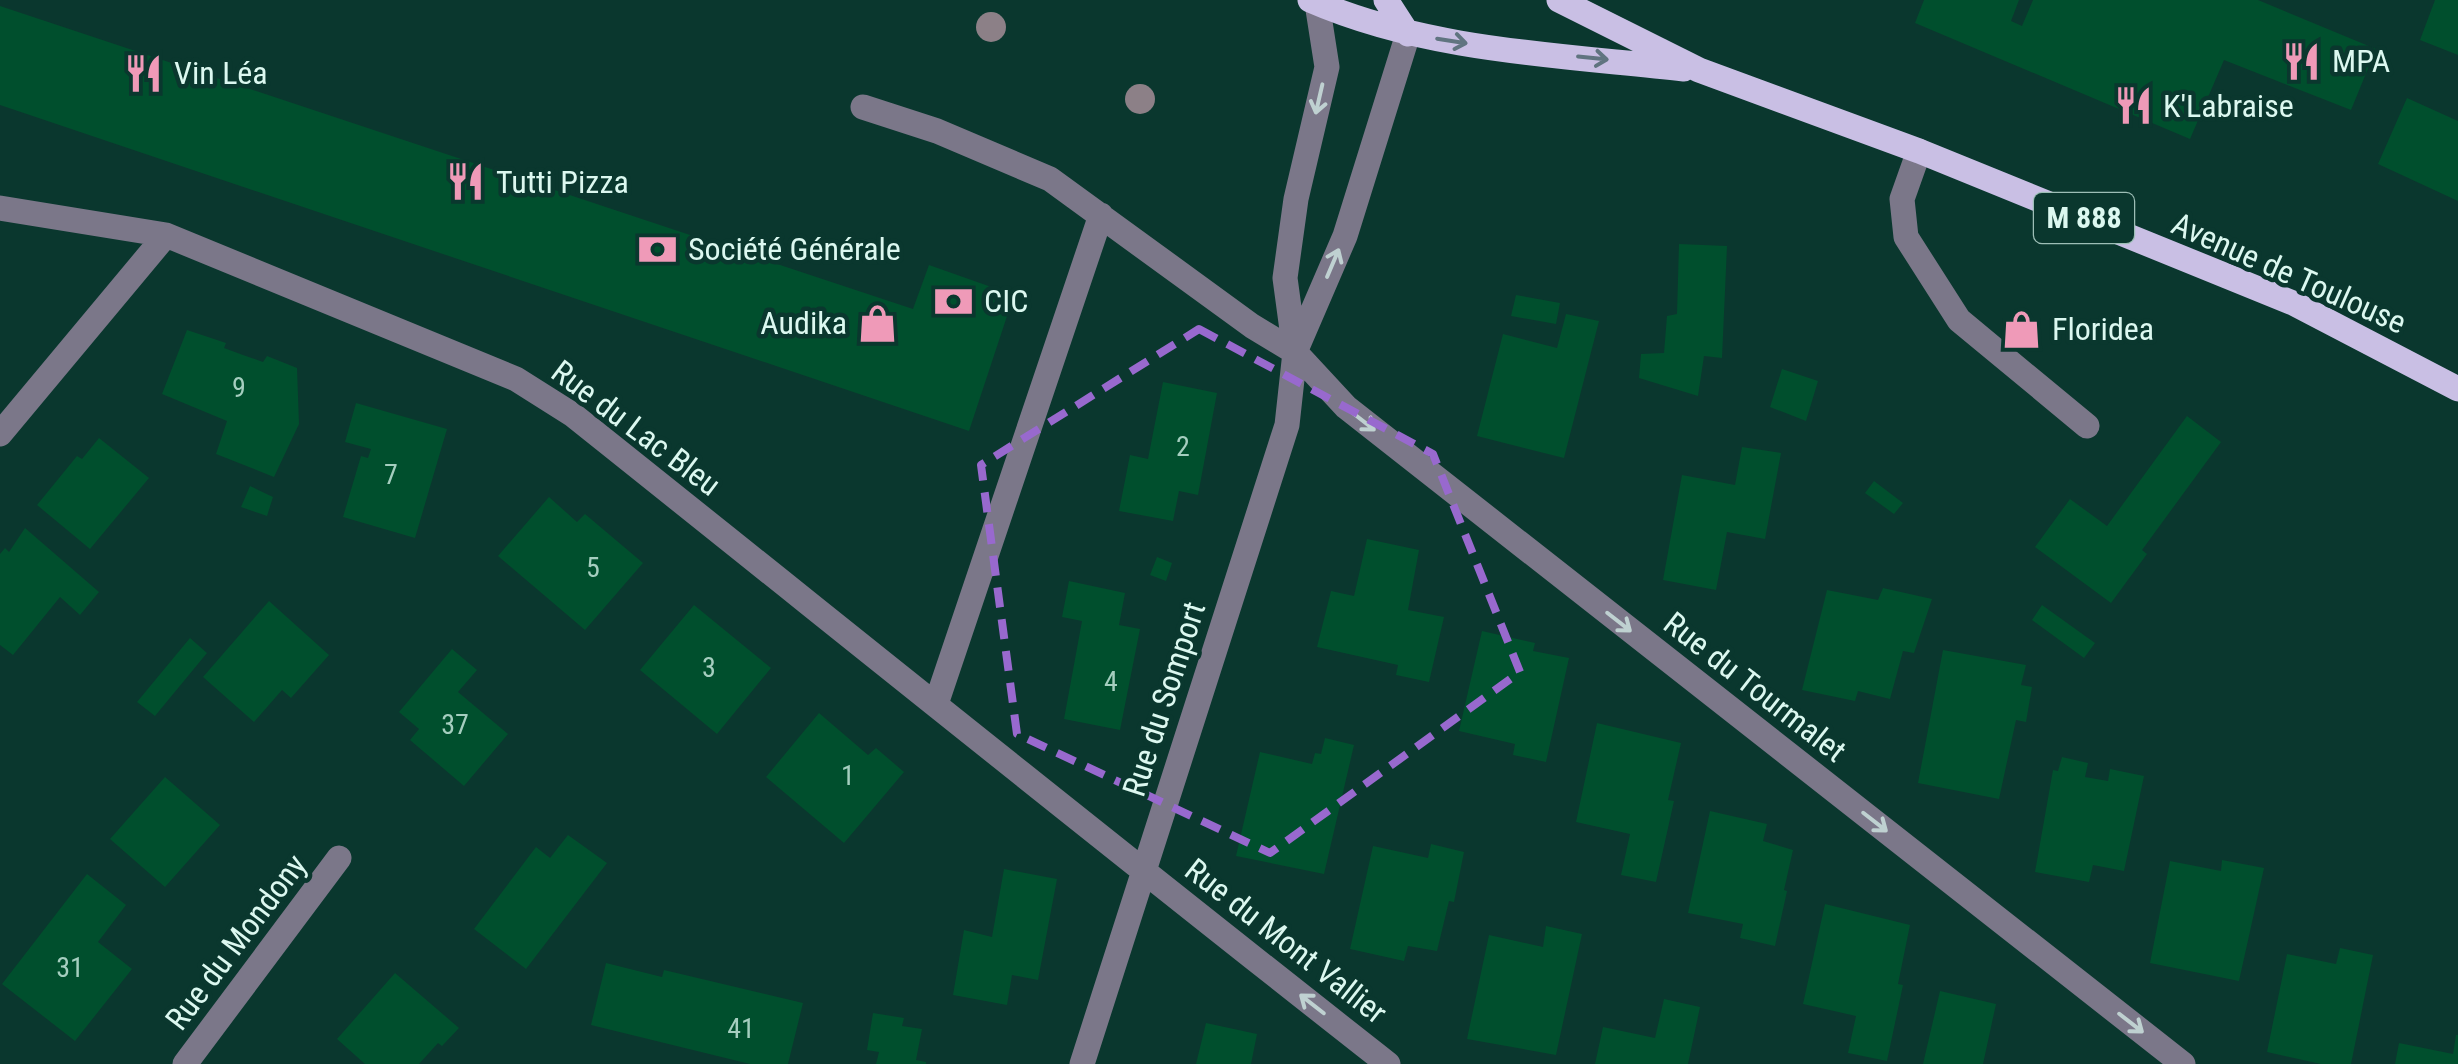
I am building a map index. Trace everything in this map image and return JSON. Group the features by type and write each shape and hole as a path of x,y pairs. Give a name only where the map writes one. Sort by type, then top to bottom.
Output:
{"main road":[{"path":"1386,0 1408,34"},
{"name":"Avenue de Toulouse","path":"1559,0 1699,70 1919,151 2292,303 2458,389"},
{"name":"Avenue de Toulouse","path":"1315,1 1408,34 1496,48 1699,70"}],"street":[{"name":"Rue du Somport","path":"1082,1064 1287,424 1294,352 1286,278 1296,199 1327,67 1315,1"},
{"name":"Rue du Somport","path":"1294,352 1344,236 1408,34"},
{"name":"Rue du Tourmalet","path":"863,107 937,131 1050,179 1252,326 1294,352 1346,407 2183,1064"},
{"path":"1919,151 1902,200 1906,237 1959,320 2087,426"},
{"name":"Rue du Lac Bleu","path":"0,208 166,235 516,379 573,415 1143,869"},
{"path":"936,704 1101,215"},
{"path":"0,434 166,235"},
{"name":"Rue du Mondony","path":"185,1064 339,858"},
{"name":"Rue du Mont Vallier","path":"1143,869 1388,1064"}],"highlighted area":[{"path":"1199,329 1433,454 1520,672 1270,853 1017,734 981,465"}],"building":[{"path":"1924,0 2019,0 2011,21 2022,26 2033,0 2258,0 2376,49 2351,110 2224,60 2190,139 1915,23"},
{"path":"2435,0 2458,0 2458,55 2420,40"},
{"path":"0,6 913,309 929,265 1014,295 969,431 0,105"},
{"path":"2407,98 2458,121 2458,201 2378,164"},
{"path":"1679,244 1727,246 1722,358 1704,356 1698,396 1639,378 1641,354 1664,353 1667,316 1677,314"},
{"path":"1516,295 1560,303 1556,324 1511,316"},
{"path":"1566,314 1599,321 1564,458 1477,436 1503,334 1557,348"},
{"path":"187,330 226,343 224,348 263,362 267,356 297,368 299,424 274,477 216,454 227,421 162,394"},
{"path":"1782,369 1818,381 1806,421 1770,407"},
{"path":"1163,382 1217,393 1198,495 1179,491 1173,521 1119,511 1130,455 1148,459"},
{"path":"356,403 447,429 415,538 343,517 361,456 368,458 371,449 345,442"},
{"path":"2187,416 2221,442 2142,550 2147,554 2111,603 2035,547 2070,499 2107,526"},
{"path":"99,438 149,478 90,549 37,505 77,456 82,459"},
{"path":"1742,447 1781,453 1765,539 1727,532 1716,590 1663,580 1682,475 1735,485"},
{"path":"1874,481 1903,503 1894,514 1865,493"},
{"path":"250,486 273,497 267,516 241,507"},
{"path":"549,497 577,522 585,514 643,563 585,630 498,556"},
{"path":"25,528 99,592 80,615 60,597 13,655 0,645 0,554 5,548 9,552"},
{"path":"1367,539 1419,550 1408,610 1444,617 1429,682 1396,675 1398,665 1317,647 1331,591 1354,596"},
{"path":"1157,557 1172,563 1166,581 1150,575"},
{"path":"1069,581 1125,593 1119,625 1140,629 1120,730 1064,719 1082,621 1062,617"},
{"path":"1883,588 1932,599 1914,653 1903,651 1890,699 1858,691 1855,701 1802,690 1827,590 1878,600"},
{"path":"269,601 329,655 291,698 282,690 254,722 203,677"},
{"path":"694,605 771,668 717,734 640,670"},
{"path":"2042,605 2095,643 2084,658 2032,620"},
{"path":"1482,631 1535,643 1533,651 1569,658 1546,762 1513,755 1515,744 1459,731"},
{"path":"190,638 207,653 155,716 137,702"},
{"path":"452,649 477,670 458,692 508,734 464,786 410,740 419,729 399,712"},
{"path":"1943,650 2026,665 2021,685 2032,687 2026,722 2016,720 1999,799 1918,783"},
{"path":"819,713 868,755 876,748 904,772 844,843 766,777"},
{"path":"1597,723 1681,743 1668,800 1674,801 1656,882 1621,875 1630,834 1576,822"},
{"path":"1325,738 1354,745 1324,874 1236,856 1260,752 1312,764 1315,753 1321,754"},
{"path":"2062,757 2088,763 2085,777 2108,781 2110,769 2144,776 2124,871 2093,865 2089,882 2035,872 2053,770 2058,771"},
{"path":"165,777 220,825 165,887 110,839"},
{"path":"1710,811 1767,824 1763,841 1793,850 1775,946 1740,938 1743,924 1688,913"},
{"path":"568,835 607,863 526,969 474,929 536,847 550,858"},
{"path":"1431,844 1464,852 1454,902 1449,901 1437,951 1408,946 1404,961 1350,949 1373,846 1428,858"},
{"path":"2222,860 2264,868 2239,981 2150,963 2170,861 2221,871"},
{"path":"1004,869 1057,879 1038,980 1012,975 1007,1005 953,995 964,930 992,937"},
{"path":"87,874 126,905 98,942 132,969 75,1041 2,984"},
{"path":"1825,904 1910,925 1898,984 1903,985 1887,1061 1848,1053 1856,1016 1803,1004"},
{"path":"1546,926 1582,934 1556,1055 1467,1039 1489,935 1543,947"},
{"path":"2340,948 2373,955 2351,1064 2321,1064 2267,1052 2287,954 2336,964"},
{"path":"606,963 662,977 664,970 803,1003 788,1064 750,1064 591,1025"},
{"path":"395,973 459,1028 419,1064 365,1064 337,1039"},
{"path":"1940,991 1996,1004 1983,1064 1923,1064"},
{"path":"1664,999 1700,1007 1688,1064 1595,1064 1603,1027 1655,1038"},
{"path":"873,1013 904,1018 902,1026 922,1029 916,1060 926,1064 876,1064 879,1052 867,1050"},
{"path":"1206,1023 1257,1034 1251,1064 1196,1064"},
{"path":"2456,1035 2458,1064 2395,1064 2399,1043 2453,1054"}],"place":[{"name":"MPA","path":"2302,61"},
{"name":"Vin Léa","path":"144,73"},
{"name":"K'Labraise","path":"2133,106"},
{"name":"Tutti Pizza","path":"466,182"},
{"name":"Société Générale","path":"658,249"},
{"name":"CIC","path":"954,301"},
{"name":"Audika","path":"877,323"},
{"name":"Floridea","path":"2022,329"}]}
